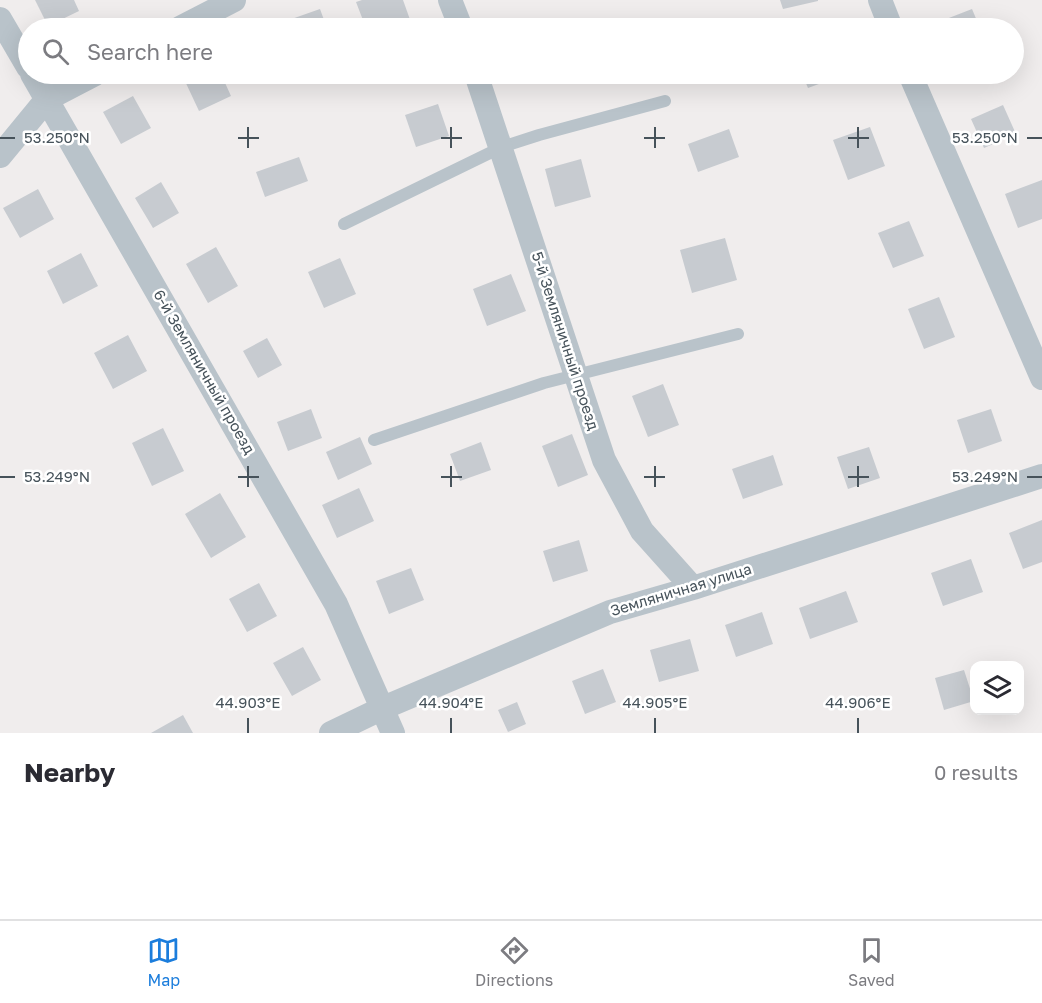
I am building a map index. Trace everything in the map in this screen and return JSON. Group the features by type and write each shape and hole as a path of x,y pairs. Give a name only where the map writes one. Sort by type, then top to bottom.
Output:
{"street":[{"path":"199,18 234,0"},
{"path":"450,0 457,18"},
{"path":"880,0 887,18"},
{"path":"0,19 18,50"},
{"name":"6-й Земляничный проезд","path":"38,84 336,604 384,708 393,733"},
{"path":"0,156 47,99 76,84"},
{"name":"5-й Земляничный проезд","path":"480,84 604,460 642,531 693,588"},
{"path":"914,84 1042,378"},
{"name":"Земляничная улица","path":"331,733 384,708 610,612 693,588 1042,476"}],"lane":[{"path":"344,224 502,147 665,101"},
{"path":"374,440 544,383 738,334"}],"building":[{"path":"35,0 74,0 79,11 65,18 44,18"},
{"path":"403,0 409,18 362,18 356,2"},
{"path":"780,0 818,0 818,1 783,9"},
{"path":"320,9 323,18 294,18"},
{"path":"972,9 976,18 949,18"},
{"path":"186,84 226,84 231,96 199,111"},
{"path":"806,84 819,84 808,88"},
{"path":"133,96 151,128 121,144 103,112"},
{"path":"438,104 449,136 416,147 405,115"},
{"path":"1003,105 1016,134 984,148 971,119"},
{"path":"870,127 885,166 848,180 833,140"},
{"path":"729,129 739,157 698,172 688,144"},
{"path":"299,157 308,181 265,197 256,172"},
{"path":"581,159 591,197 555,207 545,169"},
{"path":"1042,180 1042,219 1018,228 1005,194"},
{"path":"161,182 179,213 153,228 135,198"},
{"path":"38,189 54,219 20,238 3,208"},
{"path":"909,221 924,256 893,268 878,233"},
{"path":"725,238 737,280 692,293 680,250"},
{"path":"216,247 238,286 208,303 186,264"},
{"path":"81,253 98,286 63,304 47,271"},
{"path":"340,258 356,294 324,308 308,272"},
{"path":"511,274 526,311 487,326 473,289"},
{"path":"939,297 955,337 924,349 908,309"},
{"path":"128,335 147,371 113,389 94,353"},
{"path":"267,338 282,365 258,378 243,351"},
{"path":"663,384 679,425 648,437 632,396"},
{"path":"311,409 322,438 288,451 277,422"},
{"path":"991,409 1002,441 968,453 957,420"},
{"path":"163,428 184,471 152,486 132,443"},
{"path":"572,434 588,475 558,487 542,446"},
{"path":"360,437 372,464 338,480 326,452"},
{"path":"481,442 491,470 460,481 450,454"},
{"path":"869,447 880,478 848,489 837,457"},
{"path":"773,455 783,485 743,499 732,469"},
{"path":"359,488 374,521 337,538 322,505"},
{"path":"220,493 246,537 211,558 185,514"},
{"path":"1042,520 1042,562 1023,569 1009,533"},
{"path":"579,540 588,571 553,582 543,551"},
{"path":"971,559 983,592 943,606 931,573"},
{"path":"411,568 424,600 389,614 376,581"},
{"path":"259,583 277,616 247,632 229,599"},
{"path":"846,591 858,622 810,639 799,608"},
{"path":"762,612 773,644 736,657 725,625"},
{"path":"690,639 699,671 659,682 650,650"},
{"path":"303,647 321,680 292,696 273,663"},
{"path":"603,669 616,702 585,714 572,681"},
{"path":"964,670 970,689 970,702 944,710 935,678"},
{"path":"517,702 526,724 508,732 498,710"},
{"path":"183,715 193,733 151,733"}]}
